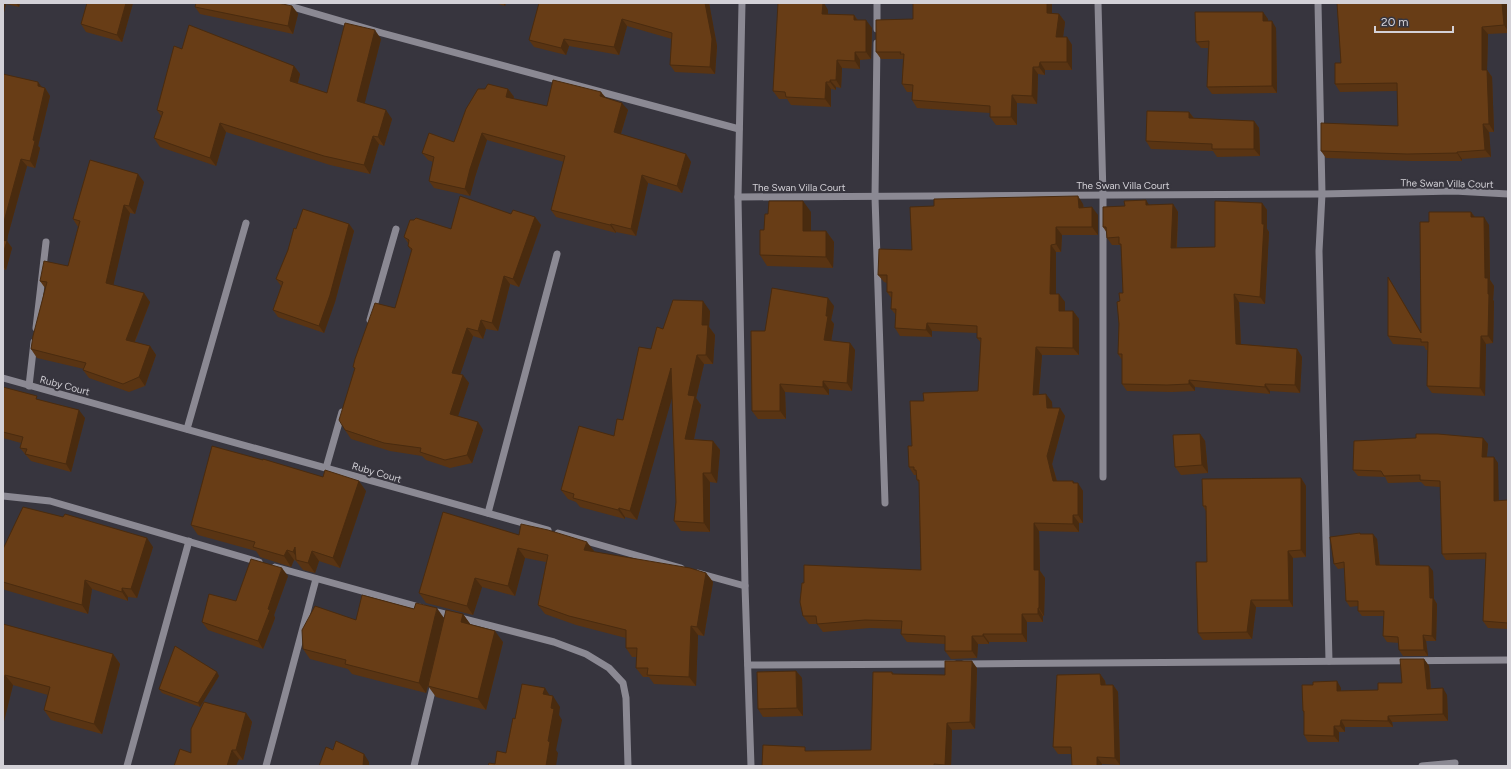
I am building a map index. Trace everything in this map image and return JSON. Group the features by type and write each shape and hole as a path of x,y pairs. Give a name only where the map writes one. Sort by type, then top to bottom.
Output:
{"street":[{"path":"279,3 382,33 739,129"},
{"path":"742,3 738,198 745,586 751,766"},
{"path":"877,3 875,197 885,503"},
{"path":"1098,3 1103,196 1103,478"},
{"path":"1318,3 1322,194 1320,251 1329,661"},
{"name":"The Swan Villa Court","path":"738,198 1322,194 1454,191 1508,194"},
{"path":"187,429 246,223"},
{"path":"368,326 396,228"},
{"path":"29,386 46,242"},
{"path":"488,513 557,254"},
{"name":"Ruby Court","path":"3,378 685,569"},
{"path":"326,468 344,408"},
{"path":"3,496 50,501 264,564"},
{"path":"127,766 189,541"},
{"path":"271,566 449,619 554,642 586,654 609,668 623,683 626,698 628,766"},
{"path":"692,571 745,586"},
{"path":"266,766 316,579"},
{"path":"748,665 1508,660"},
{"path":"414,766 436,676"},
{"path":"1422,766 1455,764"}],"building":[{"path":"87,3 126,3 117,35 81,24"},
{"path":"196,3 278,3 292,6 288,26 195,7"},
{"path":"539,3 705,3 712,39 710,67 670,65 672,33 622,19 614,47 564,39 561,48 529,40"},
{"path":"778,3 823,3 822,14 854,15 854,20 866,20 866,52 855,52 855,61 837,60 836,80 826,82 825,99 786,97 785,92 773,91"},
{"path":"913,3 1047,3 1047,13 1059,14 1056,37 1067,37 1067,62 1040,62 1039,67 1033,67 1032,96 1012,95 1011,117 990,117 990,106 912,100 913,85 902,84 904,54 900,54 901,52 876,52 876,20 913,19"},
{"path":"1337,3 1502,3 1504,25 1482,27 1482,70 1487,70 1489,124 1483,124 1485,150 1457,153 1407,154 1321,151 1321,123 1398,126 1397,83 1335,84 1335,63 1341,63"},
{"path":"1195,12 1263,12 1263,21 1272,21 1272,86 1207,87 1209,41 1196,42"},
{"path":"345,23 375,30 357,101 386,110 378,137 373,136 364,165 324,156 220,123 210,158 154,138 163,112 157,110 174,46 182,49 189,25 294,66 290,81 327,93"},
{"path":"3,74 38,82 38,86 45,88 33,140 35,141 30,161 21,159 3,225"},
{"path":"553,80 601,92 600,96 622,103 614,132 686,154 677,186 642,175 631,229 551,210 565,156 482,133 465,189 429,181 434,157 422,153 429,133 454,142 466,109 478,89 485,89 488,84 508,89 506,97 547,106"},
{"path":"1147,111 1189,112 1189,118 1254,121 1254,149 1212,149 1212,144 1146,141"},
{"path":"90,160 138,174 129,206 124,205 106,283 144,293 126,340 150,346 139,377 123,384 83,370 86,363 31,349 47,282 40,281 44,261 68,266 80,221 73,219"},
{"path":"460,196 511,214 513,210 535,217 513,279 504,276 492,323 481,320 478,331 467,328 452,373 463,375 450,414 478,422 467,455 445,460 420,452 421,448 384,443 345,430 339,420 355,368 353,367 355,359 375,303 395,308 412,249 408,246 409,240 404,237 410,220 414,220 416,218 451,229"},
{"path":"1078,196 1079,208 1092,207 1092,227 1056,227 1056,244 1051,245 1050,294 1059,294 1059,311 1073,311 1073,348 1036,347 1033,395 1046,394 1047,408 1060,408 1047,456 1053,481 1073,481 1073,483 1078,483 1078,515 1073,515 1073,524 1034,523 1034,570 1039,570 1038,614 1022,614 1022,634 983,634 983,636 972,636 972,651 945,651 945,636 901,634 902,621 865,620 817,624 816,616 803,616 800,602 802,583 804,583 804,565 921,570 919,480 917,480 916,470 914,470 914,467 909,467 908,446 912,446 910,401 924,401 923,393 978,391 981,338 977,338 977,326 927,323 926,330 895,328 896,309 891,309 892,292 887,292 887,275 878,275 879,249 912,250 910,207 934,206 934,199"},
{"path":"1146,200 1146,205 1173,204 1171,248 1215,247 1215,201 1262,203 1262,224 1264,224 1260,297 1234,294 1236,344 1297,349 1295,385 1265,384 1265,387 1189,380 1189,384 1122,384 1122,354 1118,354 1119,324 1117,302 1120,301 1119,293 1123,293 1121,244 1119,244 1119,237 1107,238 1106,227 1103,227 1103,207 1125,206 1124,201"},
{"path":"769,201 803,201 803,231 826,231 826,257 760,255 760,230 764,230 765,214 768,214"},
{"path":"303,209 349,224 330,295 319,326 273,310 283,282 276,279 288,250 294,228 296,229"},
{"path":"1429,212 1471,212 1471,217 1484,217 1485,278 1488,278 1489,294 1488,336 1481,336 1480,388 1427,386 1428,342 1421,342 1421,339 1388,336 1388,277 1421,333 1420,222 1429,222"},
{"path":"3,240 7,241 3,254"},
{"path":"772,288 828,298 826,316 828,316 824,340 850,343 847,383 823,381 823,387 780,384 780,411 752,411 751,331 765,331"},
{"path":"673,300 703,301 702,325 708,325 706,355 697,355 688,395 695,396 685,439 713,441 711,473 703,473 704,523 674,521 676,502 671,368 630,511 619,508 618,510 573,498 574,494 561,490 579,426 614,436 617,419 623,420 639,347 651,349 657,327 663,329"},
{"path":"3,387 37,396 36,399 79,410 66,464 25,454 27,449 20,448 23,437 3,432"},
{"path":"1200,434 1202,465 1175,467 1173,435"},
{"path":"1416,434 1438,434 1483,438 1482,457 1494,457 1494,501 1508,500 1508,623 1483,621 1486,553 1442,554 1440,481 1420,480 1420,475 1384,476 1381,471 1353,470 1354,441 1416,438"},
{"path":"212,446 323,477 325,470 359,481 333,558 312,551 308,563 296,560 295,547 293,552 287,550 284,556 253,547 255,542 191,525"},
{"path":"1301,478 1301,550 1288,551 1289,600 1251,600 1247,632 1198,633 1196,562 1207,562 1206,506 1203,506 1202,479"},
{"path":"23,507 63,517 65,514 147,538 131,589 122,588 122,592 85,580 82,605 3,582 3,549"},
{"path":"443,512 519,535 521,524 548,530 587,542 584,550 690,568 706,573 697,627 691,626 689,677 647,675 648,668 636,668 637,648 626,648 626,630 569,616 538,605 548,555 518,548 508,586 475,578 467,606 419,593"},
{"path":"1360,533 1373,534 1376,565 1429,566 1430,598 1433,598 1432,636 1423,635 1424,650 1399,650 1398,637 1383,636 1384,611 1358,611 1358,601 1346,601 1344,562 1334,564 1330,537"},
{"path":"251,559 282,568 268,609 270,610 258,641 202,622 209,594 236,601"},
{"path":"362,595 414,609 416,603 437,608 419,683 345,664 346,660 303,649 302,630 315,606 356,620"},
{"path":"446,610 463,614 461,622 495,631 478,699 428,686"},
{"path":"3,624 113,654 94,724 44,710 50,687 5,675 3,685"},
{"path":"175,646 217,672 198,703 159,689"},
{"path":"1400,659 1424,659 1427,689 1443,688 1443,714 1388,716 1388,721 1341,720 1340,726 1334,726 1334,736 1304,735 1302,685 1313,685 1313,682 1337,681 1337,691 1378,690 1378,683 1402,683"},
{"path":"945,661 972,661 970,722 947,723 945,765 762,766 763,745 805,747 805,751 871,750 873,672 892,672 892,674 945,675"},
{"path":"796,671 797,708 758,709 757,672"},
{"path":"1100,674 1101,685 1113,685 1115,758 1097,757 1097,766 1072,766 1071,747 1053,747 1057,675"},
{"path":"522,684 545,688 543,694 553,696 551,708 554,709 548,741 550,742 546,766 488,766 489,763 495,764 497,751 506,753"},
{"path":"204,702 246,713 236,750 232,750 227,766 174,766 180,749 191,753 191,729"},
{"path":"336,741 364,754 363,766 319,766 326,747 333,750"}]}
